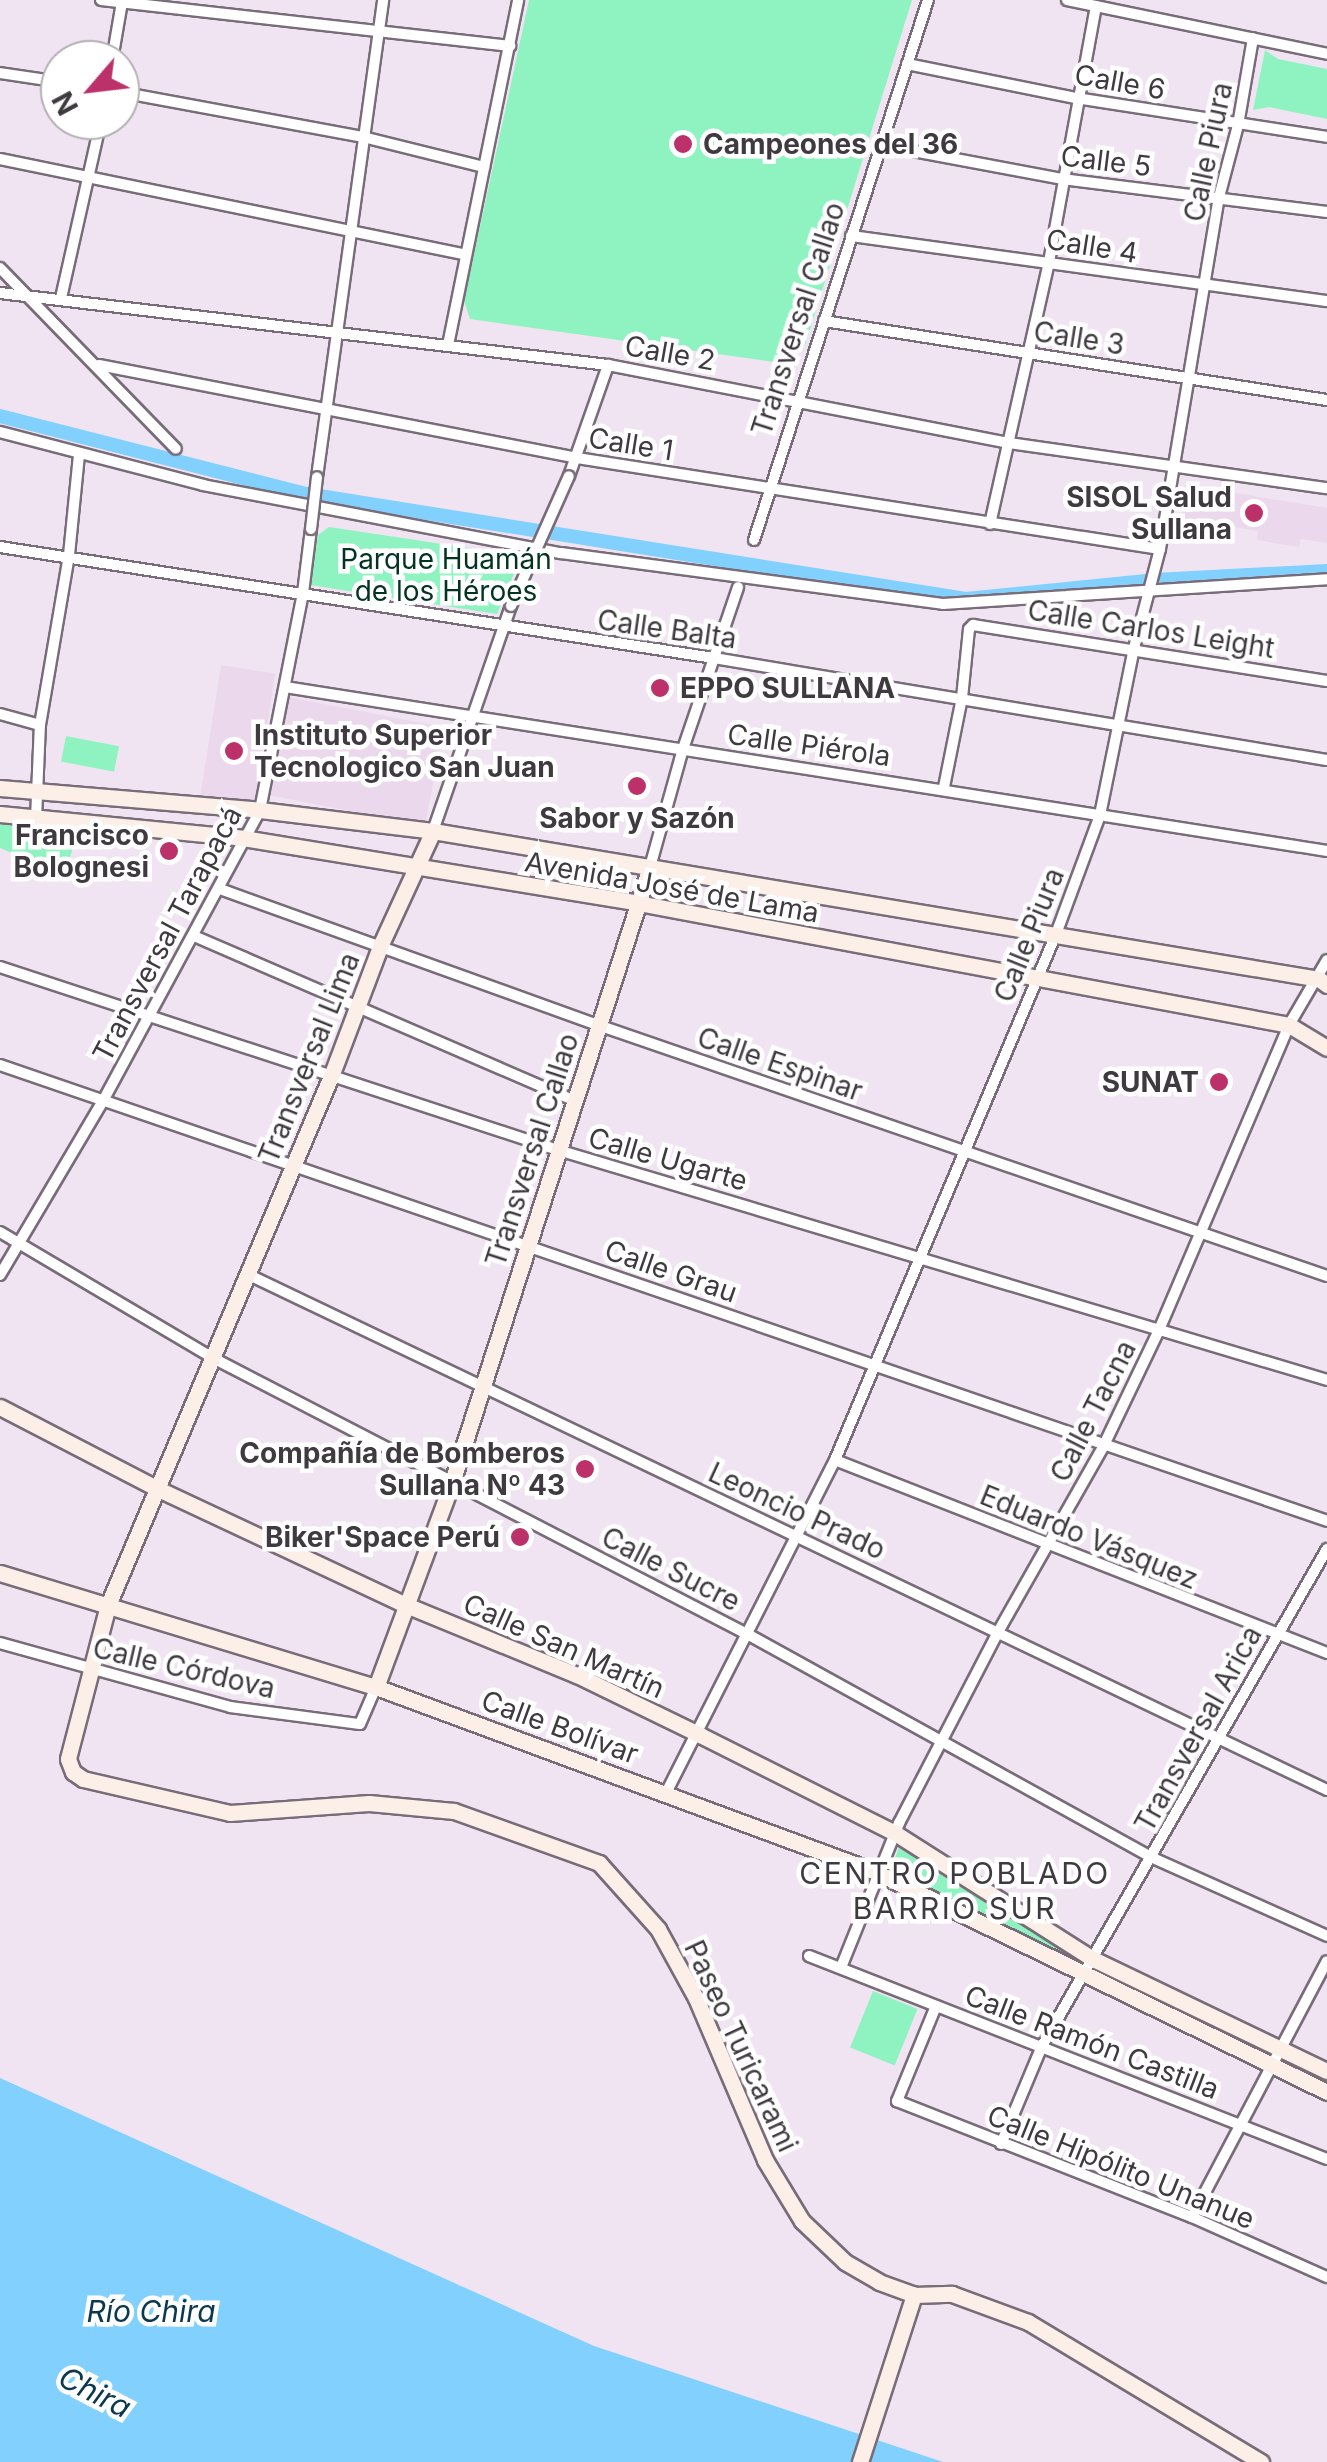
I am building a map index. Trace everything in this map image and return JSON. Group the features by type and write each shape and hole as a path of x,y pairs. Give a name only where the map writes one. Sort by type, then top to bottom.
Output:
{"street":[{"path":"101,0 510,46"},
{"name":"Transversal Tarapacá","path":"0,1275 104,1099 260,810 302,593 383,0"},
{"path":"448,345 518,0"},
{"name":"Transversal Callao","path":"754,540 928,0"},
{"path":"1067,0 1327,54"},
{"path":"115,40 122,2"},
{"path":"990,524 1049,262 1076,98 1096,6"},
{"name":"Calle Piura","path":"667,1791 700,1735 836,1460 1056,934 1100,815 1134,648 1160,548 1218,197 1238,125 1253,38"},
{"name":"Calle 6","path":"906,64 1076,98 1327,137"},
{"path":"0,73 40,79"},
{"path":"140,96 363,138 484,167"},
{"path":"62,298 97,140"},
{"name":"Calle 5","path":"880,145 1062,179 1327,212"},
{"path":"0,159 464,254"},
{"name":"Calle 4","path":"851,236 1327,302"},
{"path":"0,268 99,365 176,449"},
{"name":"Calle 2","path":"0,293 608,365 1009,444 1175,463 1327,488"},
{"name":"Calle 3","path":"824,321 1327,400"},
{"name":"Calle 1","path":"99,365 576,458 1160,548"},
{"name":"Transversal Lima","path":"73,1772 68,1759 108,1605 331,1076 381,944 433,831 502,627 569,476 608,365"},
{"path":"0,432 203,485 561,553 925,602 981,604 1148,587 1327,578"},
{"path":"36,819 34,792 40,726 80,454"},
{"name":"Calle Balta","path":"0,547 714,658 1327,760"},
{"name":"Transversal Callao","path":"360,1724 451,1485 650,868 682,749 738,587"},
{"name":"Calle Carlos Leight","path":"962,698 969,629 980,624 1327,681"},
{"name":"Calle Piérola","path":"284,687 944,787 1327,851"},
{"path":"944,787 962,698"},
{"path":"0,714 40,726"},
{"name":"Avenida José de Lama","path":"0,788 260,810 433,831 1324,981"},
{"name":"Avenida José de Lama","path":"0,814 243,838 638,903 1036,981 1288,1025 1327,1048"},
{"name":"Calle Espinar","path":"220,890 381,944 598,1025 1327,1276"},
{"path":"194,936 573,1100"},
{"name":"Calle Tacna","path":"842,1965 876,1872 941,1740 1103,1447 1159,1330 1288,1025 1324,981 1327,960"},
{"name":"Calle Ugarte","path":"0,967 558,1150 1327,1380"},
{"name":"Calle Grau","path":"0,1066 1327,1521"},
{"name":"Calle Sucre","path":"0,1232 211,1358 451,1485 749,1635 1153,1858 1327,1936"},
{"name":"Leoncio Prado","path":"247,1274 1327,1790"},
{"name":"Calle San Martín","path":"0,1407 158,1489 406,1604 577,1675 895,1834 1089,1965"},
{"name":"Eduardo Vásquez","path":"836,1460 1327,1653"},
{"name":"Transversal Arica","path":"1001,2144 1042,2046 1153,1858 1274,1634 1327,1549"},
{"name":"Calle Bolívar","path":"0,1572 376,1687 667,1791 876,1872 1089,1965"},
{"name":"Calle Córdova","path":"0,1643 92,1672 230,1707 360,1724"},
{"name":"Paseo Turicarami","path":"73,1772 83,1779 230,1813 369,1804 454,1811 598,1863 658,1929 696,1998 766,2160 802,2221 845,2262 914,2295 952,2294 1028,2322 1261,2462"},
{"name":"Calle Ramón Castilla","path":"809,1956 842,1965 936,2006 1327,2159"},
{"path":"1192,2217 1327,1961"},
{"path":"1089,1965 1327,2071"},
{"path":"1089,1965 1273,2067 1327,2092"},
{"name":"Calle Hipólito Unanue","path":"936,2006 898,2101 1192,2217 1327,2277"},
{"path":"860,2462 914,2295"}],"shaded area":[{"name":"SISOL Salud Sullana","path":"1186,485 1327,508 1327,543 1301,539 1299,547 1257,540 1258,531 1181,518"},
{"name":"Instituto Superior Tecnologico San Juan","path":"221,665 275,674 255,805 200,796"},
{"path":"288,697 444,727 425,826 269,795"}],"green space":[{"name":"Campeones del 36","path":"529,0 912,0 804,349 774,362 470,319 464,301"},
{"path":"1265,50 1278,59 1327,69 1327,119 1269,107 1253,110"},
{"name":"Parque Huamán de los Héroes","path":"329,527 509,554 519,562 497,614 310,585 318,535"},
{"path":"66,736 119,746 114,772 61,762"},
{"path":"0,816 79,831 64,874 0,848"},
{"path":"901,1841 1074,1952 1069,1961 890,1873"},
{"path":"873,1991 918,2009 895,2066 850,2048"}],"water":[{"name":"Río Chira","path":"0,2078 594,2346 943,2462 0,2462"}],"waterway":[{"path":"0,416 307,494 966,599 1146,581"},
{"path":"1155,580 1327,571"}],"place":[{"name":"Campeones del 36","path":"683,144"},
{"name":"SISOL Salud Sullana","path":"1254,513"},
{"name":"EPPO SULLANA","path":"660,688"},
{"name":"Instituto Superior Tecnologico San Juan","path":"234,751"},
{"name":"Sabor y Sazón","path":"637,786"},
{"name":"Francisco Bolognesi","path":"169,851"},
{"name":"SUNAT","path":"1219,1082"},
{"name":"Compañía de Bomberos Sullana Nº 43","path":"585,1469"},
{"name":"Biker'Space Perú","path":"520,1537"}],"district":[{"name":"CENTRO POBLADO BARRIO SUR","path":"955,1890"}],"water label":[{"name":"Chira","path":"95,2392"}]}
